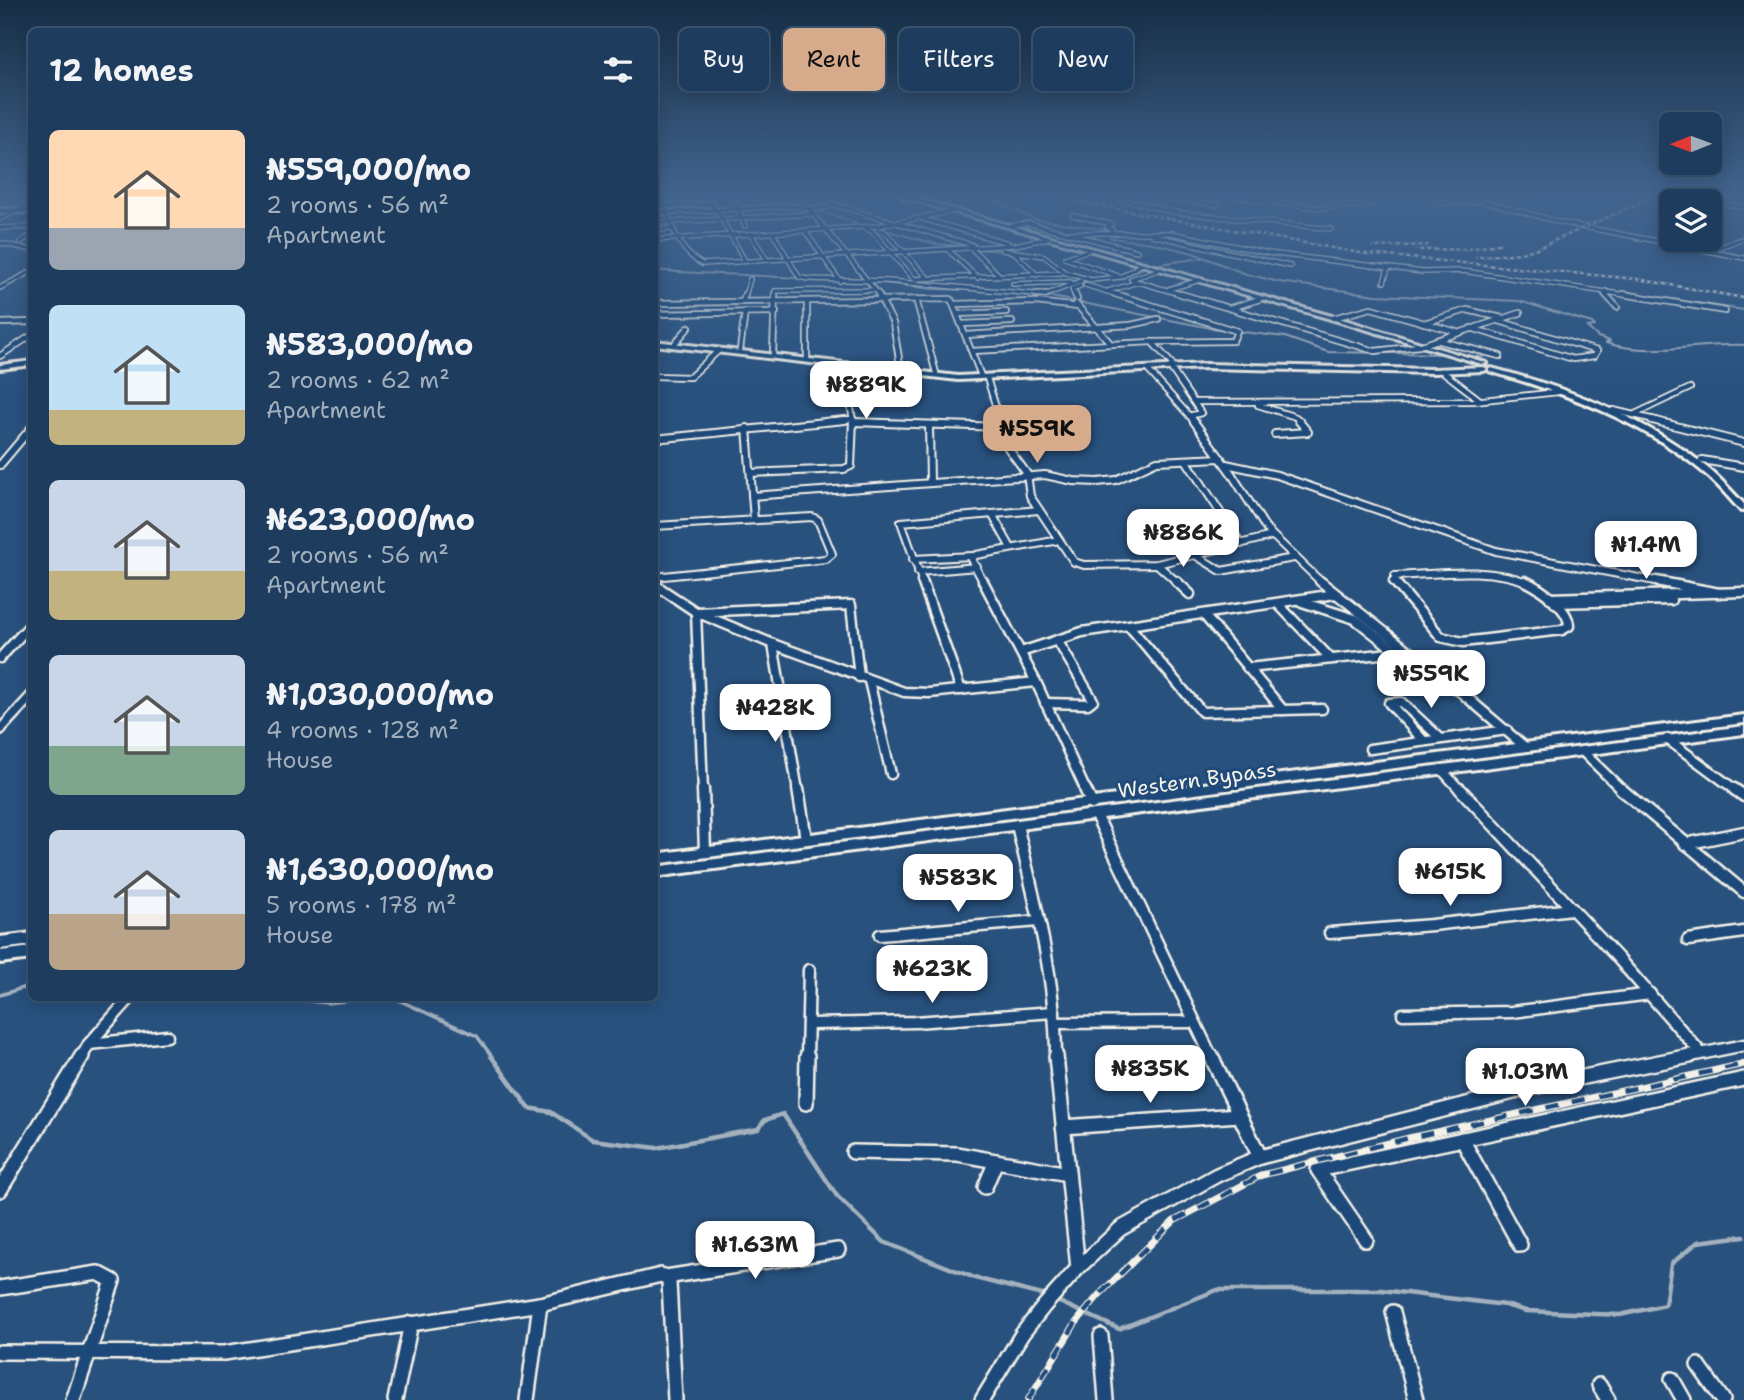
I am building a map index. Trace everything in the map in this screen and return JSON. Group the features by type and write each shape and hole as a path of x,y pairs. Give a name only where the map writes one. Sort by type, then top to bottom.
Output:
{"main road":[{"path":"1131,262 1333,318 1613,410 1661,434 1702,460 1744,500"},
{"path":"1132,262 1421,346"},
{"path":"658,341 984,377 1171,365 1441,369 1485,367"},
{"path":"658,342 924,375 984,377 1147,369 1171,365 1442,371 1485,367"},
{"path":"1445,354 1604,410 1664,441 1704,468 1744,509"},
{"path":"0,368 28,364"},
{"name":"Western Bypass","path":"658,858 806,839 1094,809 1525,747 1744,719"},
{"name":"Western Bypass","path":"1230,791 1441,769 1744,730"},
{"name":"Western Bypass","path":"658,871 1017,825 1094,809"},
{"path":"0,943 28,940"},
{"path":"0,957 28,954"}],"street":[{"path":"790,262 799,277 840,281 1016,290 1048,295 1083,283"},
{"path":"827,262 840,281"},
{"path":"852,262 882,299 893,323 901,370"},
{"path":"899,262 914,279 1060,273"},
{"path":"914,262 928,278"},
{"path":"962,262 978,277 985,288"},
{"path":"987,262 1000,276"},
{"path":"1024,262 1044,284"},
{"path":"972,351 1236,340 1235,332 1107,292 1060,273 1049,262"},
{"path":"1054,262 1066,273 1087,279 1121,276 1140,265"},
{"path":"1078,262 1121,276"},
{"path":"1273,262 1290,266"},
{"path":"1346,262 1433,273 1463,271 1725,311"},
{"path":"1384,282 1388,268"},
{"path":"1013,284 1132,279 1158,270"},
{"path":"0,285 28,273"},
{"path":"1009,276 1016,290"},
{"path":"743,301 750,279"},
{"path":"1132,279 1375,351 1421,346 1520,313"},
{"path":"1167,289 1198,281"},
{"path":"1107,292 1138,282"},
{"path":"1083,283 1072,289 1077,303 1111,344"},
{"path":"773,354 776,312 774,292 874,290"},
{"path":"1606,291 1605,295 1617,307"},
{"path":"916,299 928,333 936,373"},
{"path":"658,303 951,299 972,351 997,399 1007,446 1030,476 1030,496 1074,562 1157,564 1272,536"},
{"path":"1230,308 1260,299"},
{"path":"807,301 807,358"},
{"path":"954,304 1077,303"},
{"path":"1333,318 1371,308 1457,332"},
{"path":"1424,323 1467,310 1502,318"},
{"path":"740,350 745,312"},
{"path":"658,314 776,312"},
{"path":"958,314 1006,312"},
{"path":"966,335 1097,328 1139,324 1158,319"},
{"path":"1471,328 1573,359 1594,356 1598,351 1496,320"},
{"path":"0,323 28,322"},
{"path":"962,324 1012,322"},
{"path":"675,343 689,327"},
{"path":"0,356 28,338"},
{"path":"1436,340 1500,356"},
{"path":"1152,342 1171,365 1201,414 1189,416"},
{"path":"658,376 690,377 719,350"},
{"path":"751,473 849,468 854,446 853,421 844,365"},
{"path":"1147,369 1171,392 1224,461 1256,517 1272,536 1335,594 1478,704 1525,747"},
{"path":"1442,371 1479,400"},
{"path":"1634,414 1690,388"},
{"path":"1195,402 1479,400 1559,393"},
{"path":"1249,402 1296,417 1308,432 1275,434"},
{"path":"1613,410 1744,443"},
{"path":"658,439 747,428 853,421 1003,427"},
{"path":"929,425 930,482"},
{"path":"747,428 754,520"},
{"path":"0,465 28,432"},
{"path":"1186,460 1241,544"},
{"path":"1702,460 1744,467"},
{"path":"751,496 1051,475 1083,482 1107,482 1151,463 1224,461 1277,475 1326,495 1496,551 1719,593"},
{"path":"961,690 901,522 1039,510"},
{"path":"992,514 1011,548"},
{"path":"658,526 814,518 831,557 658,577"},
{"path":"913,559 972,556 1059,540"},
{"path":"1195,555 1221,571 1294,558"},
{"path":"972,556 1036,682 1194,1022 1260,1157"},
{"path":"1157,564 1190,594"},
{"path":"918,572 977,567"},
{"path":"1553,601 1569,620 1569,626 1562,630 1463,642 1450,641 1441,636 1394,581 1395,576 1404,575 1511,575 1531,582 1553,601 1744,594"},
{"path":"658,587 696,612 773,644 869,681 917,694 1036,682"},
{"path":"1021,652 1082,632 1335,594"},
{"path":"1553,601 1744,594"},
{"path":"1295,601 1329,609 1355,619 1397,652"},
{"path":"1278,604 1331,659"},
{"path":"696,612 851,605 859,677"},
{"path":"696,612 705,852"},
{"path":"1204,615 1283,710"},
{"path":"1129,625 1202,712 1322,709"},
{"path":"0,657 28,627"},
{"path":"1045,703 1088,704 1093,700 1057,640"},
{"path":"773,644 806,839"},
{"path":"1248,668 1409,651"},
{"path":"869,681 891,774"},
{"path":"0,730 28,699"},
{"path":"1424,741 1389,702 1401,702 1441,739"},
{"path":"1370,749 1507,730"},
{"path":"1667,740 1744,796"},
{"path":"1582,751 1685,845 1744,892"},
{"path":"1441,769 1702,1053"},
{"path":"1017,825 1050,967 1056,1069 1078,1268"},
{"path":"1685,845 1744,832"},
{"path":"1330,933 1432,925 1572,909"},
{"path":"880,935 1038,921"},
{"path":"1688,940 1744,932"},
{"path":"806,1103 810,1024 807,1019 809,971"},
{"path":"1403,1014 1512,1012 1650,994"},
{"path":"0,1190 89,1044 127,1001"},
{"path":"810,1024 1055,1017 1194,1022"},
{"path":"89,1044 167,1037"},
{"path":"982,1400 1021,1334 1078,1268 1120,1229 1217,1175 1260,1157 1533,1087 1744,1045"},
{"path":"1366,1240 1317,1173 1318,1170 1744,1079"},
{"path":"1063,1127 1239,1115"},
{"path":"1462,1139 1520,1244"},
{"path":"853,1152 935,1152 1068,1174"},
{"path":"985,1188 996,1161"},
{"path":"0,1352 224,1353 540,1304 661,1275 666,1277 838,1250"},
{"path":"0,1288 98,1273 108,1276 113,1282 92,1351 72,1400"},
{"path":"666,1277 669,1282 674,1400"},
{"path":"527,1400 540,1304"},
{"path":"1393,1312 1416,1400"},
{"path":"395,1400 411,1323"},
{"path":"1101,1336 1106,1400"},
{"path":"1698,1365 1723,1400"},
{"path":"1672,1379 1684,1400"},
{"path":"1599,1385 1608,1400"}],"waterway":[{"path":"1153,265 1172,262"},
{"path":"1217,262 1246,274 1279,282 1376,295 1519,301 1592,323 1595,326 1587,327 1598,337 1610,341 1606,343 1623,347 1658,349 1744,345"},
{"path":"1034,296 1054,293 1091,281 1119,277 1143,268"},
{"path":"658,270 867,282"},
{"path":"1067,275 1087,281"},
{"path":"874,282 933,289 972,290"},
{"path":"1644,295 1744,310"},
{"path":"1052,297 1211,328 1285,337 1328,352 1452,354"},
{"path":"1458,355 1483,357"},
{"path":"0,995 28,986"},
{"path":"309,1001 345,1001"},
{"path":"401,1001 477,1036 493,1058"},
{"path":"491,1056 529,1108 551,1112 593,1140 657,1148 758,1129 765,1120 783,1114 837,1196 884,1242 975,1278 1046,1296"},
{"path":"1055,1300 1119,1329 1217,1290 1381,1290 1505,1305 1526,1311 1620,1315 1665,1305 1671,1264 1698,1242 1744,1236"}],"railway":[{"path":"1456,262 1637,279 1744,298"},
{"path":"1028,1400 1075,1324 1098,1296 1174,1221 1262,1175 1409,1138 1744,1064"}]}
